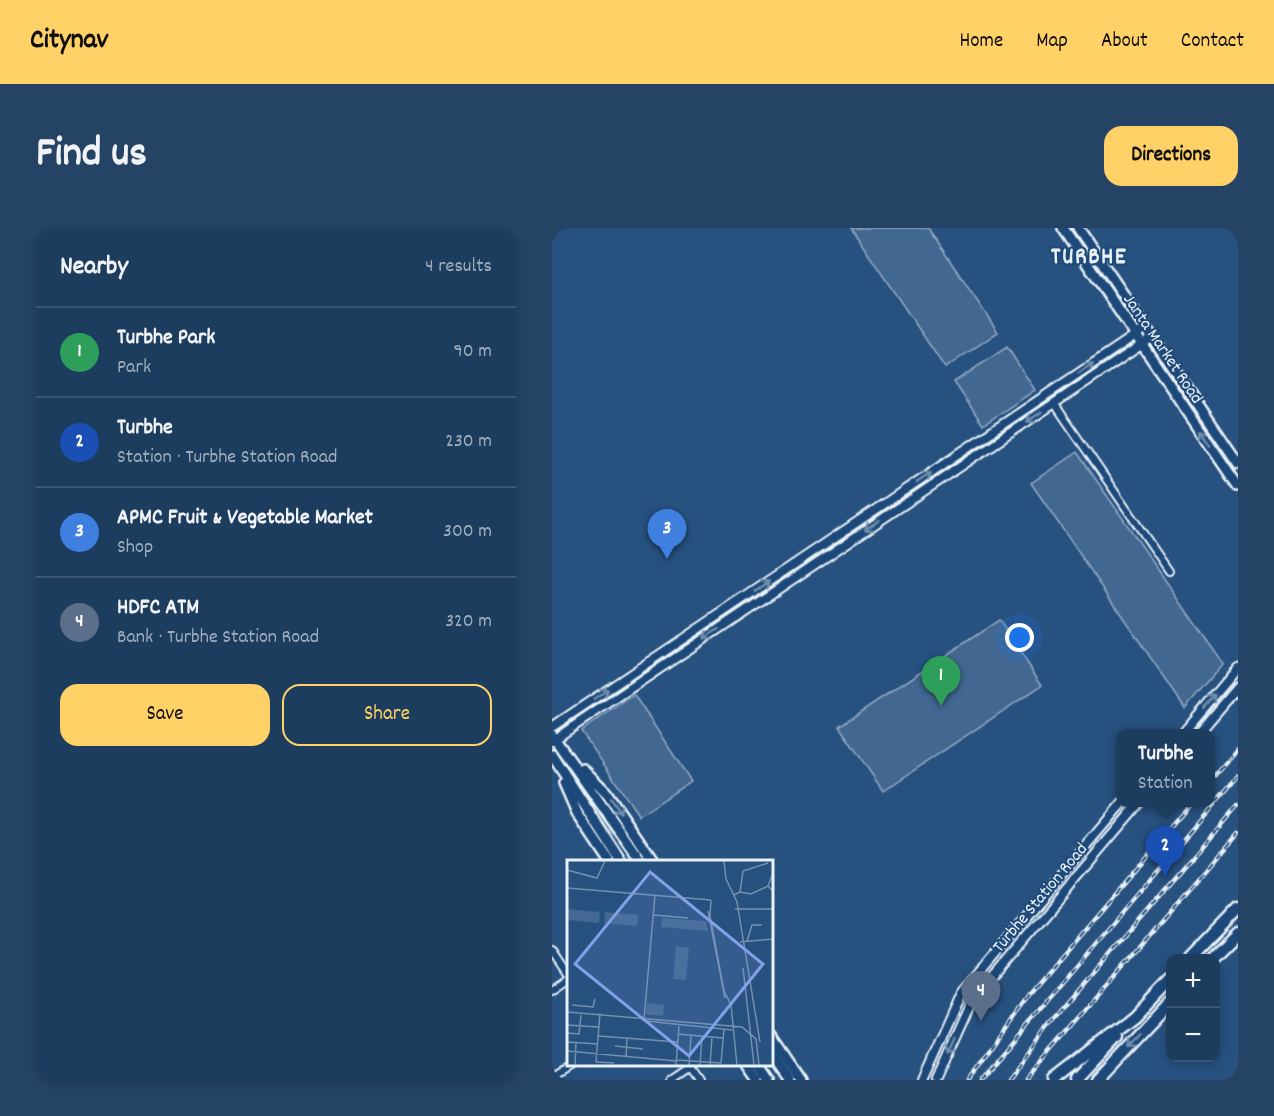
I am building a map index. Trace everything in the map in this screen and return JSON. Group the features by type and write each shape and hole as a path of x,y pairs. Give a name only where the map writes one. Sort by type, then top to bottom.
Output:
{"main road":[{"name":"Janta Market Road","path":"1063,228 1238,486"},
{"name":"Janta Market Road","path":"1078,228 1238,463"},
{"path":"553,738 606,792 652,860"},
{"path":"562,748 640,860"},
{"path":"552,755 620,860"},
{"path":"552,755 577,813 608,860"},
{"path":"1195,954 1238,909"},
{"path":"1218,954 1238,933"},
{"path":"1077,1080 1166,984"},
{"path":"1098,1080 1166,1007"},
{"path":"1054,1080 1135,1017"},
{"path":"772,1036 801,1080"},
{"path":"772,1053 790,1080"},
{"path":"748,1065 758,1080"},
{"path":"759,1065 769,1080"}],"street":[{"path":"552,727 1146,328"},
{"path":"553,738 1153,337"},
{"path":"1054,403 1169,571"},
{"path":"1186,729 1238,668"},
{"path":"1202,729 1238,687"},
{"path":"1196,717 1206,724"},
{"name":"Turbhe Station Road","path":"922,1080 961,993 1119,807"},
{"name":"Turbhe Station Road","path":"936,1080 972,1000 1136,807"},
{"path":"1110,818 1120,826"},
{"path":"1026,916 1036,924"},
{"path":"552,950 567,972"},
{"path":"552,990 567,980"},
{"path":"552,1077 571,1065"},
{"path":"672,1080 689,1065 699,1080"}],"shaded area":[{"path":"851,228 928,228 998,332 945,368"},
{"path":"1007,347 1035,390 983,425 954,382"},
{"path":"1077,452 1223,664 1185,708 1031,483"},
{"path":"999,620 1042,685 883,791 839,726"},
{"path":"634,695 691,781 639,816 581,731"}],"railway":[{"path":"1215,776 1238,749"},
{"path":"1215,803 1238,776"},
{"path":"1008,1080 1055,1018 1238,805"},
{"path":"967,1080 1028,994 1188,807"},
{"path":"980,1080 1212,807"},
{"path":"1026,1080 1238,833"}],"place":[{"name":"APMC Fruit & Vegetable Market","path":"667,559"},
{"name":"Turbhe Park","path":"941,706"},
{"name":"Turbhe","path":"1165,876"},
{"name":"HDFC ATM","path":"981,1021"}],"district":[{"name":"TURBHE","path":"1089,255"}]}
